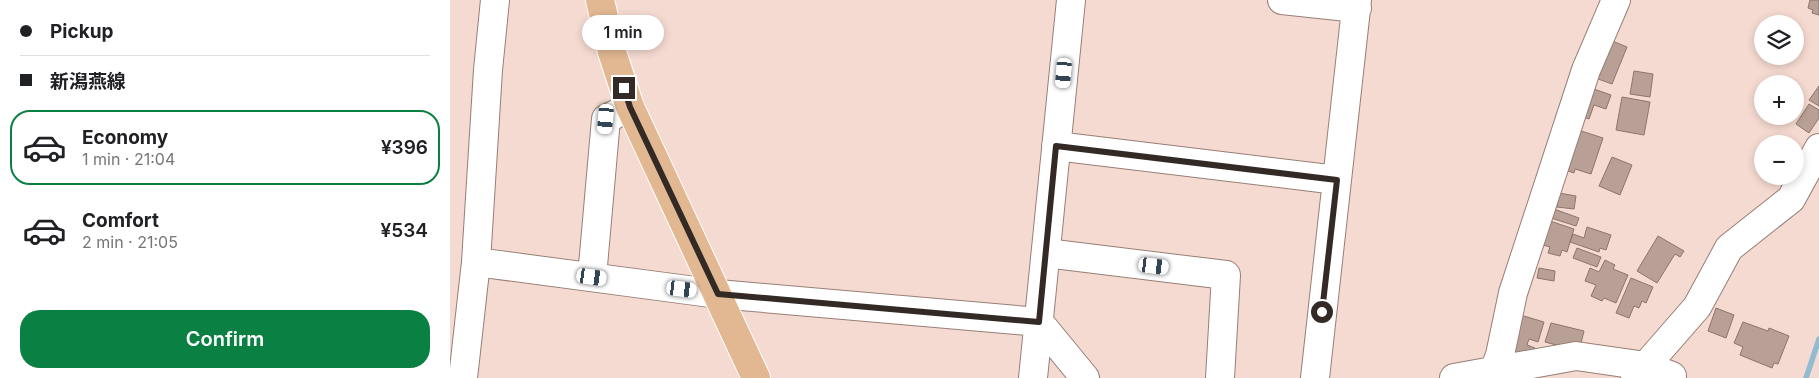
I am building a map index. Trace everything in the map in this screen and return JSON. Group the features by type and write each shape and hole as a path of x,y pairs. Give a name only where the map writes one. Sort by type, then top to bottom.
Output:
{"main road":[{"path":"600,0 612,52 630,107 756,378"}],"street":[{"path":"463,378 458,346 476,262 488,70 495,0"},
{"path":"1033,378 1071,0"},
{"path":"1282,0 1357,4 1315,378"},
{"path":"1491,375 1500,355 1513,293 1586,70 1616,0"},
{"path":"592,277 606,119 630,107"},
{"path":"1056,146 1337,180"},
{"path":"1641,372 1697,307 1729,248 1792,199 1819,148"},
{"path":"1046,253 1226,275 1220,378"},
{"path":"476,262 718,294 1039,322 1085,378"},
{"path":"1454,378 1491,375 1576,356 1641,372 1672,376 1672,378"}],"building":[{"path":"1810,0 1819,0 1819,15 1812,13 1813,10 1808,8"},
{"path":"1605,38 1627,47 1612,84 1590,76"},
{"path":"1634,71 1653,74 1650,97 1630,94"},
{"path":"1819,86 1819,106 1809,100"},
{"path":"1591,88 1611,95 1606,109 1594,105 1589,119 1577,115"},
{"path":"1622,97 1650,102 1644,135 1616,130"},
{"path":"1809,104 1819,110 1819,118 1809,133 1797,125 1804,125 1804,112"},
{"path":"1575,129 1603,138 1591,174 1575,169 1574,173 1562,169"},
{"path":"1612,157 1632,165 1620,195 1599,186"},
{"path":"1559,193 1576,196 1574,209 1557,207"},
{"path":"1554,209 1579,218 1576,226 1551,218"},
{"path":"1544,219 1574,229 1567,252 1562,250 1560,256 1548,253 1550,247 1536,243"},
{"path":"1587,227 1611,235 1606,250 1600,248 1599,252 1570,242 1573,234 1584,238"},
{"path":"1658,236 1684,251 1680,257 1675,254 1657,283 1637,271"},
{"path":"1577,248 1601,257 1597,267 1573,258"},
{"path":"1605,260 1615,265 1613,269 1628,275 1616,303 1604,298 1602,301 1591,296 1596,285 1585,281 1590,268 1599,272"},
{"path":"1539,268 1555,271 1554,281 1537,278"},
{"path":"1631,278 1653,287 1646,303 1642,301 1639,308 1634,306 1629,318 1616,313"},
{"path":"1716,308 1734,315 1726,338 1708,331"},
{"path":"1517,314 1544,322 1538,342 1529,339 1527,345 1535,348 1533,354 1504,359"},
{"path":"1743,322 1768,331 1769,328 1789,336 1778,364 1774,363 1772,368 1740,355 1743,347 1734,343"},
{"path":"1551,323 1584,331 1580,347 1568,348 1545,342"}],"waterway":[{"path":"1806,378 1819,339"}],"route":[{"path":"624,88 630,107 718,294 1039,322 1056,146 1337,180 1322,312"}]}
